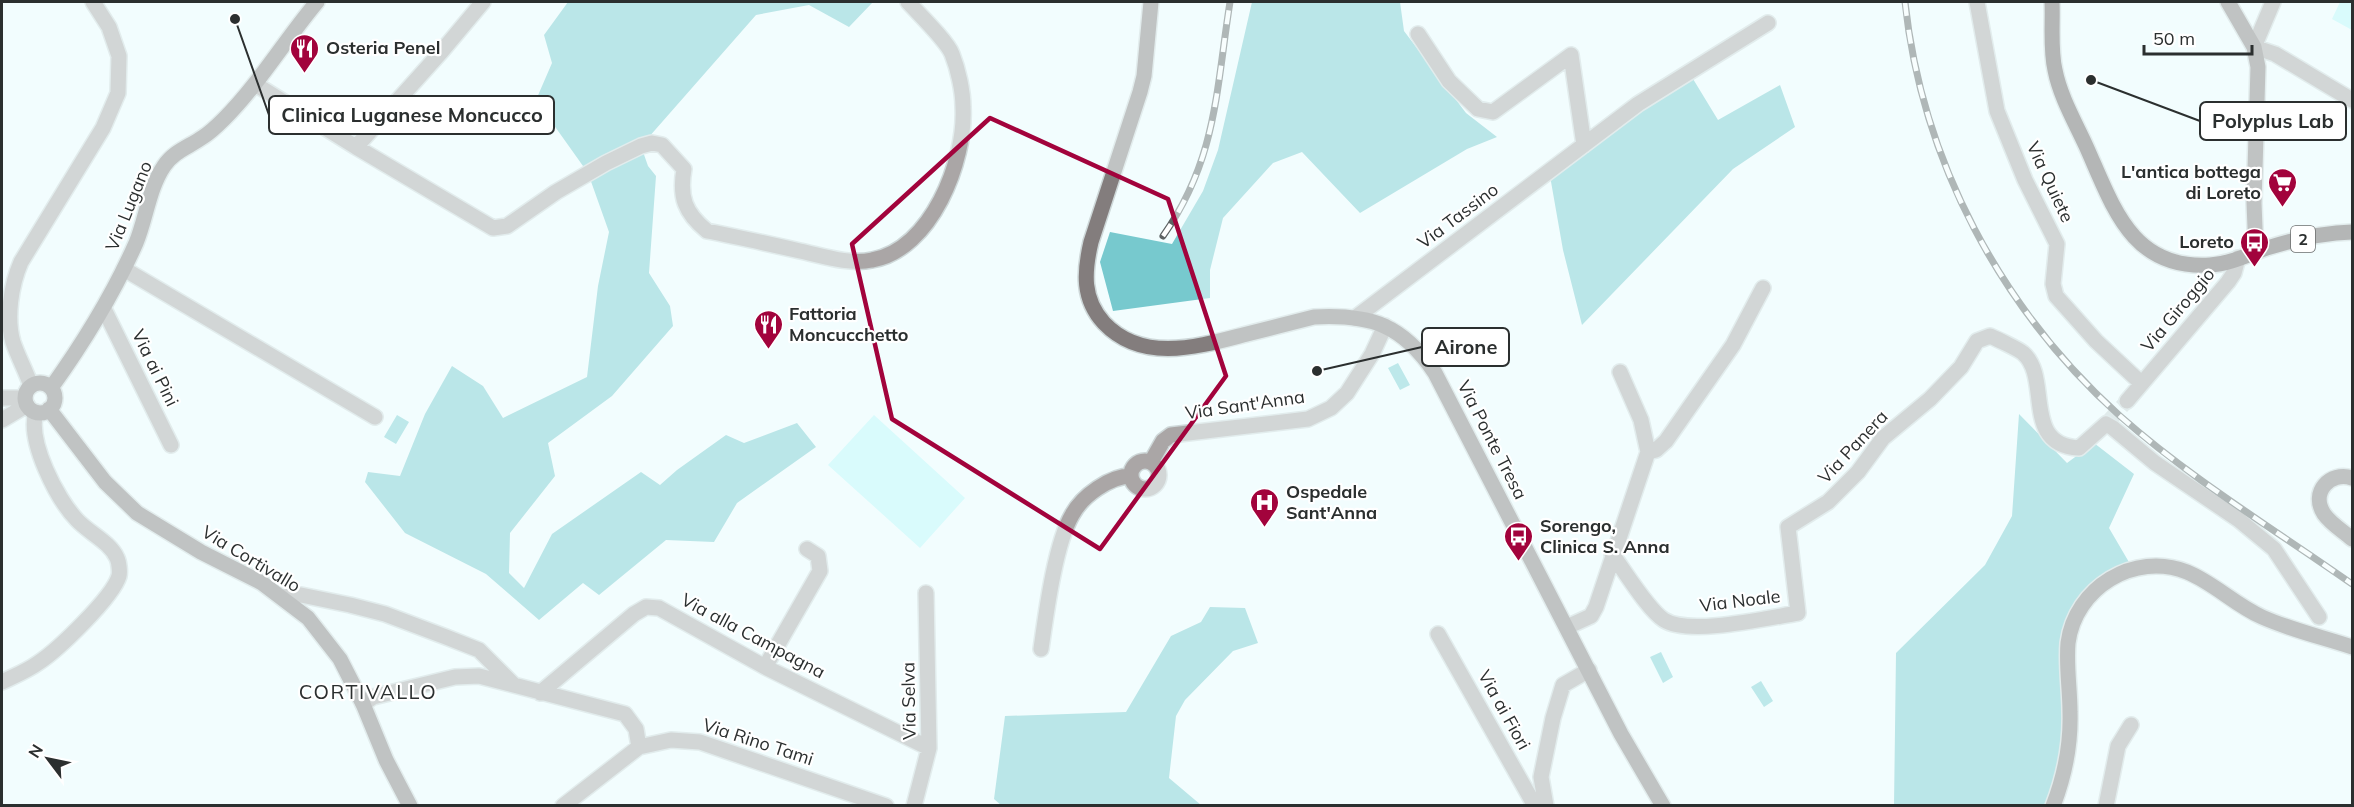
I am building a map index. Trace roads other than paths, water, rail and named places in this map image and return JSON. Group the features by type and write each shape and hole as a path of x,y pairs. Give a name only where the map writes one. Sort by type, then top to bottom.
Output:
{"main road":[{"name":"Via Lugano","path":"34,402 44,383 51,388 104,309 140,234 163,167 176,152 211,131 255,84 289,35 317,2"},
{"name":"Via Ponte Tresa","path":"1151,2 1144,76 1091,242 1085,279 1091,305 1096,315 1123,339 1140,345 1176,350 1197,347 1314,317 1355,318 1385,326 1398,332 1417,347 1435,373 1621,734 1663,806"},
{"name":"2","path":"2052,2 2054,70 2062,93 2118,217 2133,237 2148,251 2163,258 2198,265 2217,264 2318,235 2352,232"},
{"path":"2228,2 2254,47 2258,77 2254,203 2256,252"},
{"name":"Via Cortivallo","path":"34,402 105,482 137,513 201,552 262,583 308,618 340,659 363,704 386,760 410,806"},
{"path":"2352,478 2339,476 2330,480 2324,485 2319,499 2321,508 2328,519 2352,539"},
{"path":"2053,806 2060,789 2070,733 2068,645 2071,630 2080,607 2088,596 2110,578 2133,569 2156,566 2186,572 2260,616 2292,629 2352,647"}],"street":[{"name":"Via Cortivallo","path":"34,402 13,341 10,301 13,282 21,262 103,128 118,93 119,56 109,27 93,2"},
{"path":"356,147 483,2"},
{"path":"255,84 493,228 507,226 556,192 606,163 651,143 662,145 684,169 682,182 684,202 693,219 707,231 839,260 870,261 895,253 924,227 946,190 957,161 960,144 963,107 951,52 908,2"},
{"name":"Via Quiete","path":"1977,2 1997,111 2025,180 2057,244 2053,284 2056,296 2096,341 2141,383"},
{"path":"2273,2 2254,47 2275,54 2352,100"},
{"name":"Via Tassino","path":"1355,318 1647,98 1768,23"},
{"path":"1418,34 1449,81 1478,109 1493,112 1571,55 1584,145"},
{"name":"Via Giroggio","path":"2141,383 2228,282 2234,273 2238,258"},
{"name":"Via Lugano","path":"124,269 375,417"},
{"path":"1648,452 1656,450 1666,441 1733,345 1763,288"},
{"name":"Via ai Pini","path":"104,309 171,445"},
{"name":"Via Sant'Anna","path":"1151,462 1162,441 1171,435 1308,419 1330,408 1347,393 1361,373 1385,326"},
{"name":"Via Panera","path":"1798,613 1788,527 1828,502 1858,472 1883,438 1930,399 1961,367 1977,341 1990,336 2024,354 2034,373 2041,414 2051,437 2063,447 2079,448 2106,424 2155,463 2239,520 2274,549 2319,617"},
{"path":"1567,627 1591,616 1648,452 1641,420 1620,372"},
{"path":"2127,401 2141,383"},
{"path":"2,398 34,402"},
{"path":"2,420 34,402"},
{"path":"2,682 36,664 56,650 94,610 115,585 120,574 118,558 106,544 77,520 57,491 46,468 34,431 34,402"},
{"path":"1143,461 1151,462 1158,473 1158,478 1153,485 1141,488 1134,483 1131,476 1136,464 1143,461"},
{"path":"1041,649 1056,566 1066,527 1072,514 1086,498 1111,480 1131,476"},
{"path":"765,667 820,571 818,556 807,549"},
{"name":"Via Noale","path":"1612,554 1654,610 1664,620 1676,624 1705,627 1798,613"},
{"name":"Via Selva","path":"914,806 929,748 926,593"},
{"path":"283,597 301,595 350,605 385,614 446,637 479,650 513,684"},
{"name":"Via alla Campagna","path":"540,693 634,614 646,607 658,608 765,667 929,748"},
{"name":"Via ai Fiori","path":"1438,634 1535,806"},
{"path":"1546,806 1541,777 1553,718 1563,685 1589,670"},
{"path":"363,704 373,697 454,677 479,676 625,714 636,729 639,747"},
{"path":"2106,806 2118,746 2131,725"},
{"name":"Via Rino Tami","path":"563,806 639,747 671,740 700,742 886,806"}],"tunnel":[{"path":"2106,424 2127,401"}],"railway":[{"path":"1163,236 1181,207 1204,151 1212,123 1230,2"},
{"path":"1905,2 1914,61 1929,119 1949,175 1974,228 2004,280 2039,329 2077,374 2147,439 2233,503 2352,584"}],"place":[{"name":"Clinica Luganese Moncucco","path":"235,19"},
{"name":"Osteria Penel","path":"305,74"},
{"name":"Polyplus Lab","path":"2091,80"},
{"name":"L'antica bottega di Loreto","path":"2282,208"},
{"name":"Loreto","path":"2255,268"},
{"name":"Fattoria Moncucchetto","path":"768,350"},
{"name":"Airone","path":"1317,371"},
{"name":"Ospedale Sant'Anna","path":"1265,528"},
{"name":"Sorengo, Clinica S. Anna","path":"1519,562"}],"district":[{"name":"CORTIVALLO","path":"368,692"}]}
